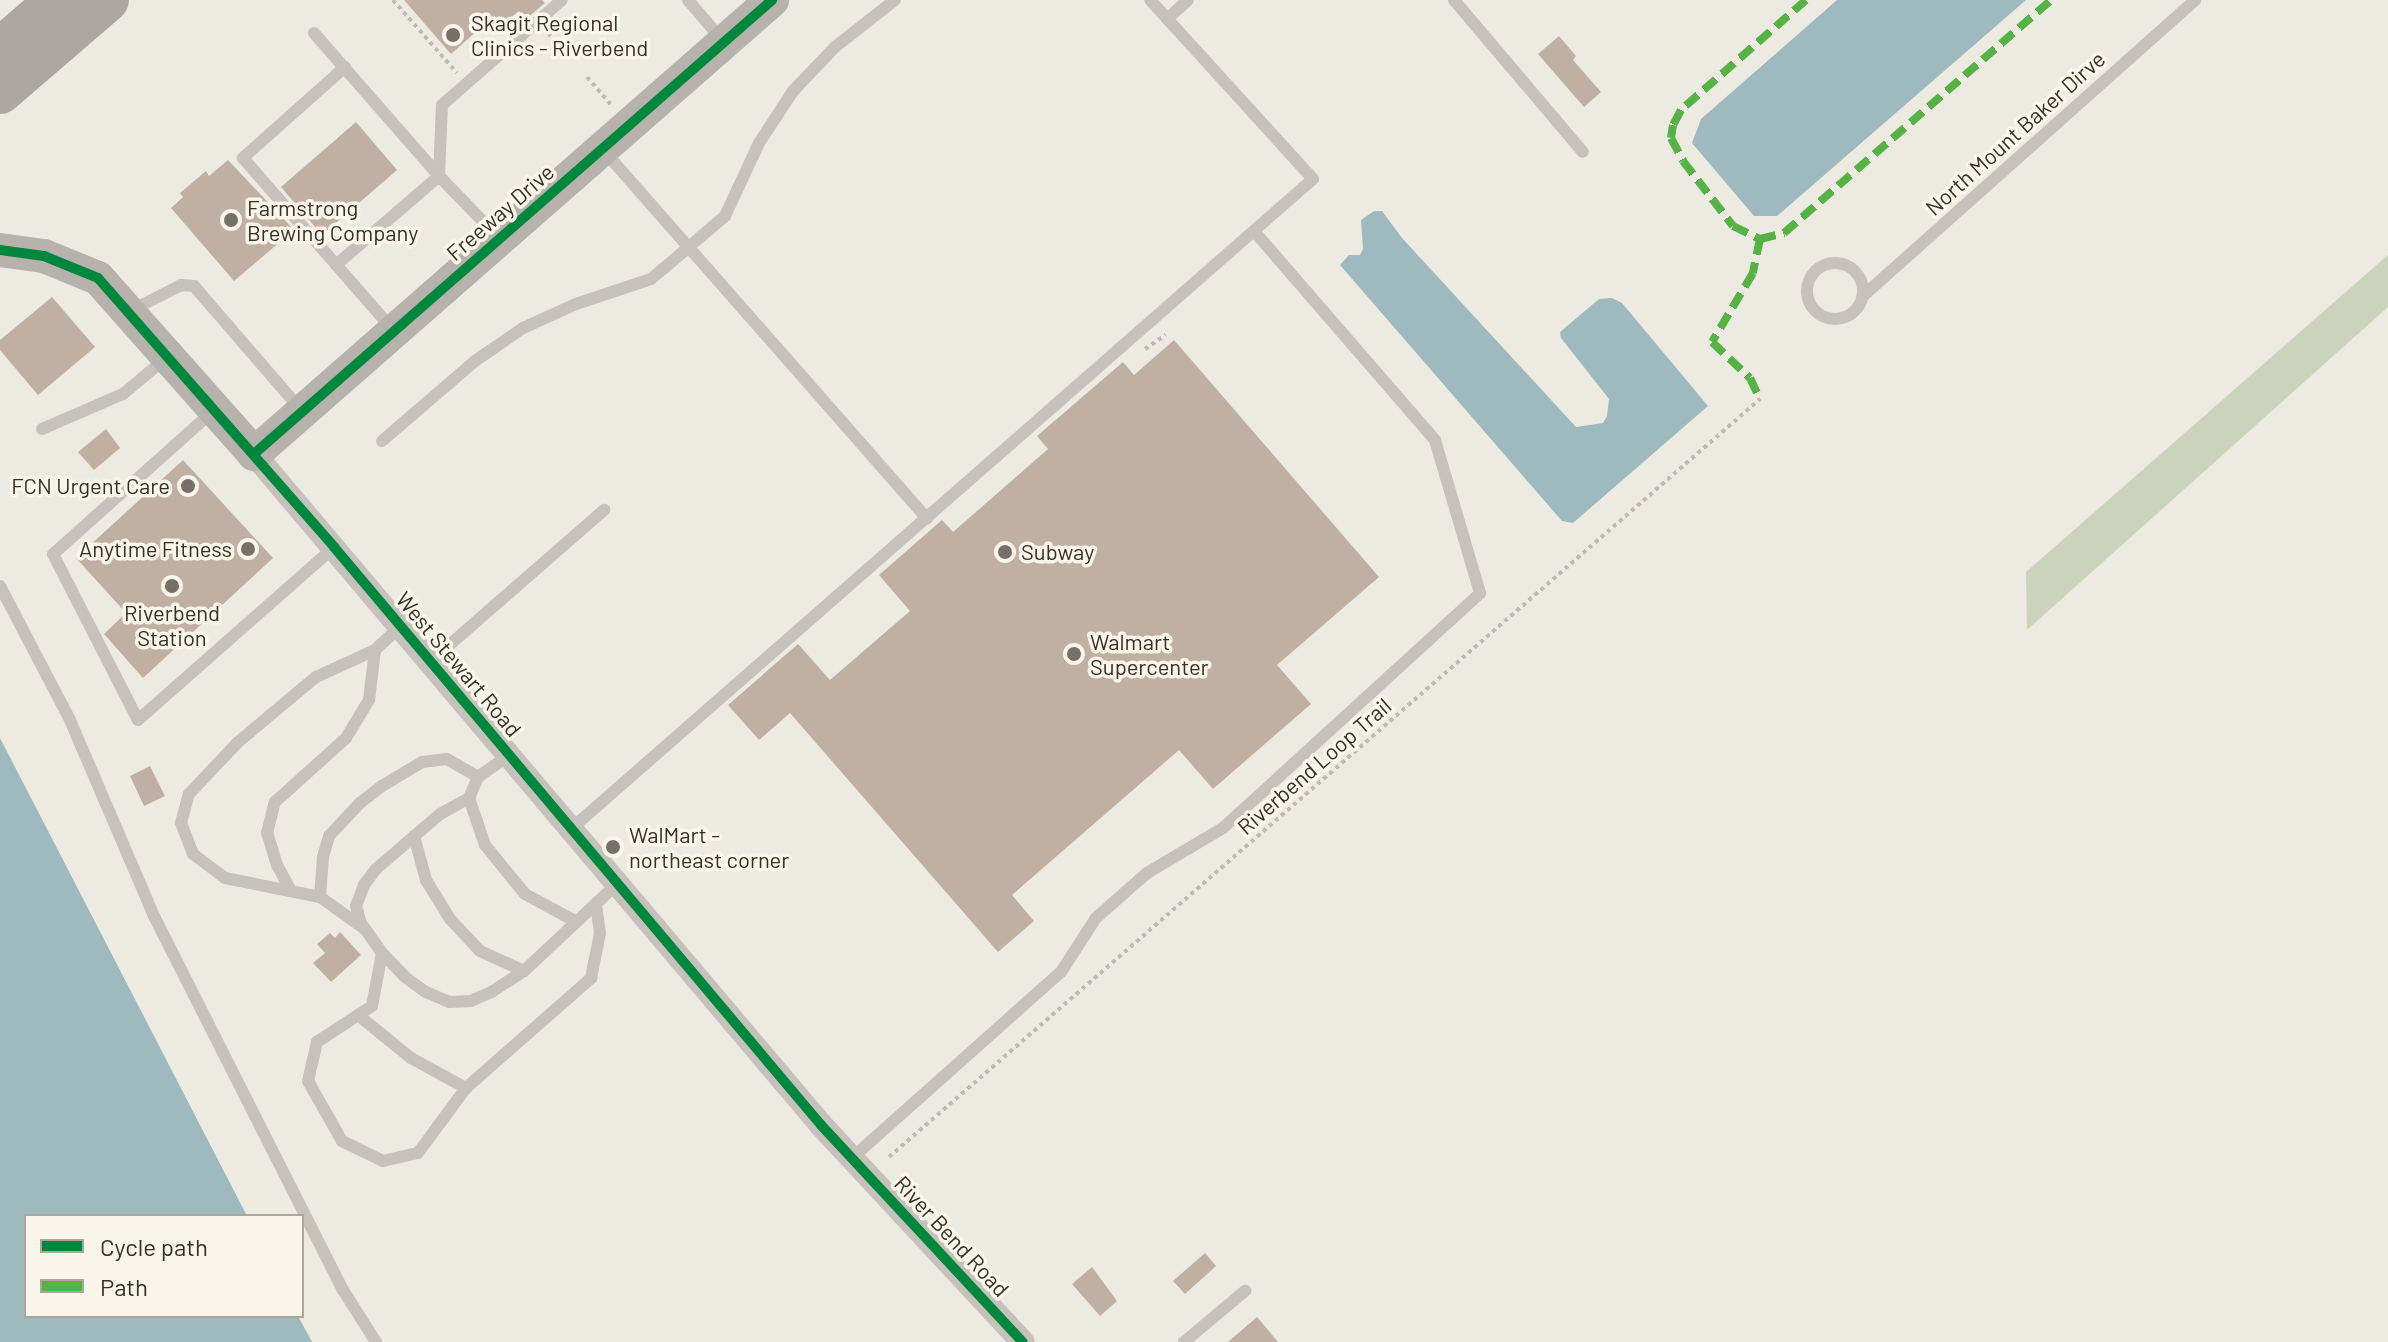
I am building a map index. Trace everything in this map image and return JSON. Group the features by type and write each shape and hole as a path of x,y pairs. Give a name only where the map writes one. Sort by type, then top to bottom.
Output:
{"highway":[{"path":"0,50 58,0"},
{"path":"0,92 107,0"}],"street":[{"name":"Freeway Drive","path":"254,454 770,1"},
{"name":"West Stewart Road","path":"0,250 44,256 98,278 334,547 852,1158"},
{"name":"River Bend Road","path":"852,1158 1023,1342"}],"lane":[{"path":"336,265 439,176 442,105 562,0"},
{"path":"688,0 724,42"},
{"path":"382,441 475,361 523,328 576,304 651,279 725,216 759,143 793,91 835,47 895,0"},
{"path":"571,829 1313,179 1150,0"},
{"path":"1167,19 1188,0"},
{"path":"1454,0 1583,152"},
{"name":"North Mount Baker Dirve","path":"1863,296 2195,0"},
{"path":"314,33 439,176 500,239"},
{"path":"345,67 243,158 394,331"},
{"path":"602,149 927,519"},
{"path":"852,1158 1061,972 1096,918 1147,873 1223,828 1480,593 1435,440 1254,231"},
{"path":"1841,264 1856,273 1863,296 1859,305 1846,317 1829,318 1814,309 1808,285 1824,265 1841,264"},
{"path":"132,316 144,304 181,285 194,286 303,412"},
{"path":"42,429 123,394 169,356"},
{"path":"215,409 53,554 138,720 334,547"},
{"path":"431,661 604,510"},
{"path":"0,586 70,720 155,918 343,1290 376,1342"},
{"path":"365,929 320,897 225,878 193,854 181,823 189,794 237,743 316,677 375,650 401,626"},
{"path":"291,891 277,865 267,833 275,802 346,738 369,700 375,650"},
{"path":"509,755 478,777 469,798 440,814 376,869 364,885 356,906 365,929 382,953 405,977 426,992 450,1002 471,1001 524,971 618,883"},
{"path":"320,897 321,868 329,836 360,803 382,786 422,762 447,759 478,777"},
{"path":"469,798 485,845 503,870 525,894 575,921"},
{"path":"414,836 426,880 450,919 480,951 524,971"},
{"path":"382,953 372,1006 317,1042 308,1081 342,1141 383,1161 418,1153 466,1088 591,978 600,933 596,903"},
{"path":"358,1015 411,1058 466,1088"},
{"path":"1184,1342 1245,1291"}],"path":[{"path":"393,0 457,73"},
{"path":"545,29 570,58"},
{"path":"587,77 616,111"}],"green space":[{"path":"2388,255 2388,307 2027,630 2026,572"}],"water":[{"path":"1837,0 2026,0 1777,216 1754,216 1692,143 1701,119"},
{"path":"1374,211 1382,211 1402,238 1576,427 1603,423 1609,399 1561,338 1560,332 1599,299 1612,298 1622,303 1708,406 1573,523 1562,521 1340,265 1349,255 1360,255 1363,249 1361,220"},
{"path":"0,738 246,1214 24,1214 24,1318 299,1318 312,1342 0,1342"}],"building":[{"name":"Skagit Regional Clinics - Riverbend","path":"404,0 542,0 545,3 526,19 519,11 502,25 494,16 451,54"},
{"path":"1559,36 1576,56 1573,60 1601,92 1584,107 1538,54"},
{"path":"356,122 397,170 322,235 281,187"},
{"name":"Farmstrong Brewing Company","path":"228,160 294,230 234,281 171,208 183,197 180,193 206,171 209,176"},
{"path":"52,297 95,347 38,395 0,350 0,340"},
{"name":"Walmart Supercenter","path":"1174,340 1379,577 1277,665 1311,704 1213,789 1179,750 1012,895 1034,921 998,952 790,713 759,740 728,705 798,644 830,680 910,611 879,575 942,520 953,532 1048,449 1037,436 1123,362 1134,375"},
{"path":"106,429 120,448 94,470 78,452"},
{"name":"Riverbend Station","path":"183,460 273,558 143,678 104,634 126,613 76,558"},
{"path":"150,766 165,796 144,806 130,776"},
{"path":"340,932 361,955 331,982 313,963 325,953 317,944 330,933 335,938"},
{"path":"1205,1253 1216,1266 1185,1294 1173,1281"},
{"path":"1092,1267 1117,1301 1100,1316 1072,1284"},
{"path":"1257,1317 1278,1342 1228,1342"}],"marked path":[{"path":"1806,0 1681,110 1673,125 1671,138 1683,161 1733,226 1760,239 1784,233 2051,0"},
{"path":"1760,239 1753,273 1712,342 1750,378 1760,399"}],"cycle path":[{"path":"254,454 772,0"},
{"path":"0,250 44,256 98,278 334,547 821,1125 1023,1342"}],"place":[{"name":"Skagit Regional Clinics - Riverbend","path":"453,35"},
{"name":"Farmstrong Brewing Company","path":"231,220"},
{"name":"FCN Urgent Care","path":"188,486"},
{"name":"Anytime Fitness","path":"248,549"},
{"name":"Subway","path":"1005,552"},
{"name":"Riverbend Station","path":"172,586"},
{"name":"Walmart Supercenter","path":"1074,654"},
{"name":"WalMart - northeast corner","path":"613,847"}]}
